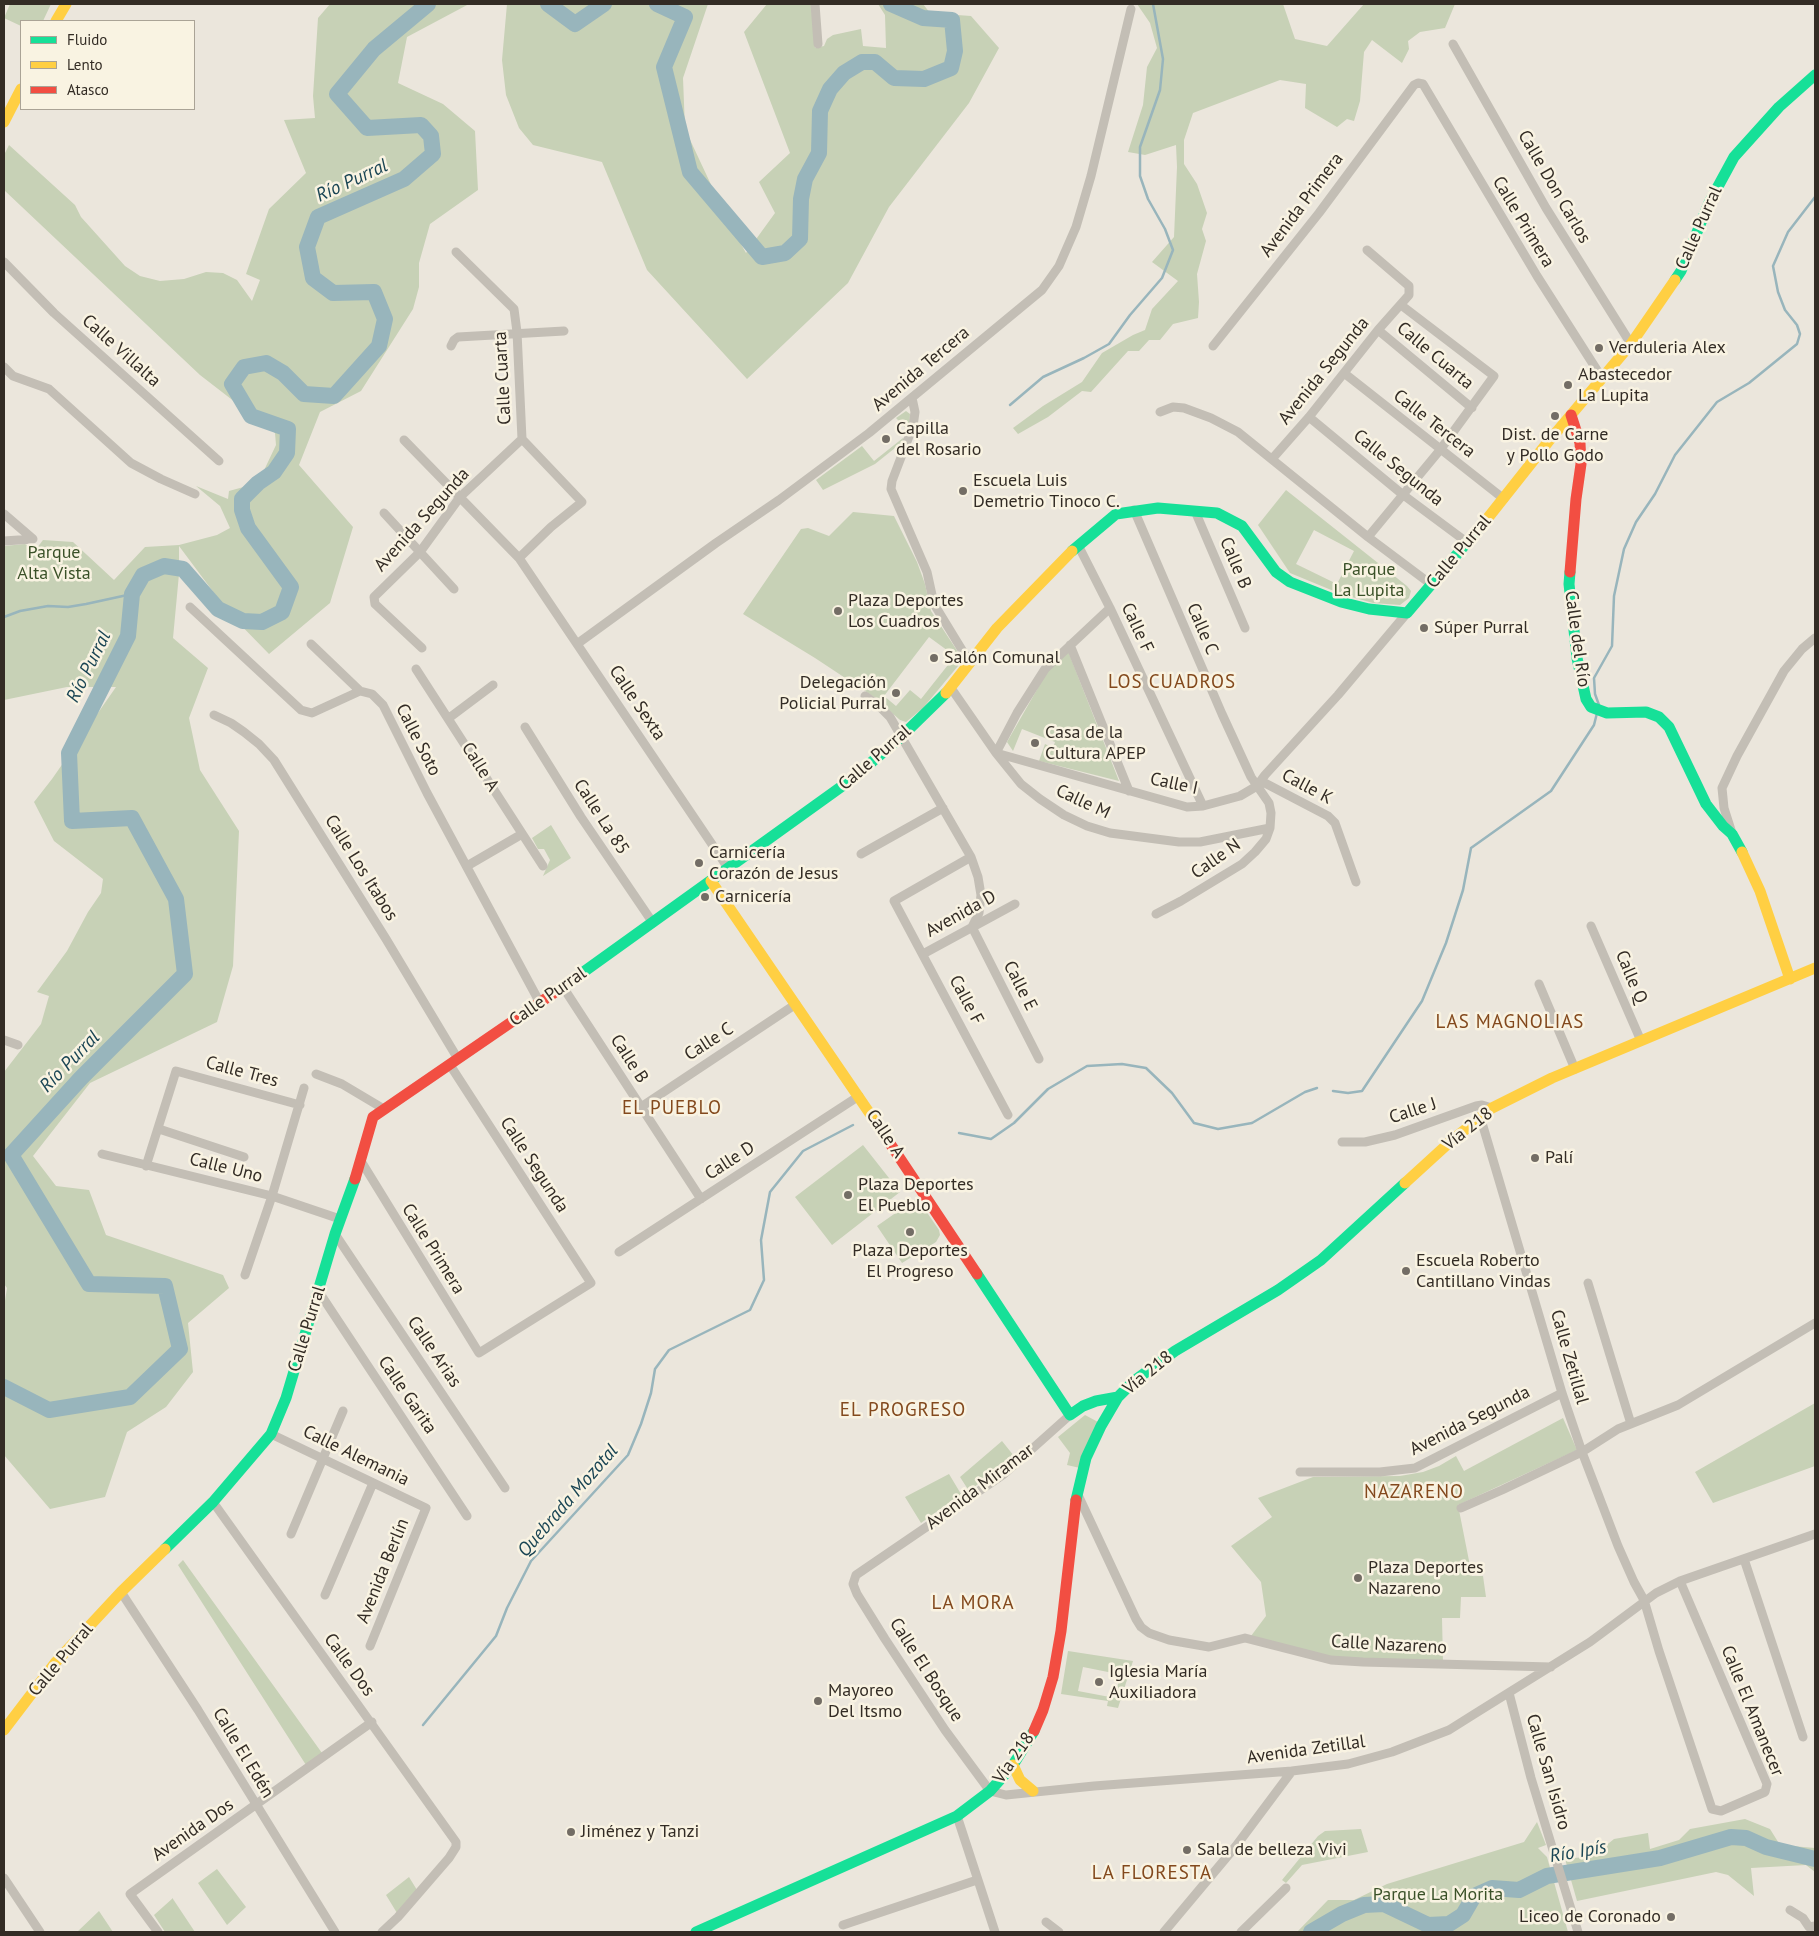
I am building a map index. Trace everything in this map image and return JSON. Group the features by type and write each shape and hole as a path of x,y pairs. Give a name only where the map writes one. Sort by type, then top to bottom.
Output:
{"street":[{"path":"57,20 66,4"},
{"path":"815,4 818,44"},
{"name":"Avenida Tercera","path":"577,644 817,472 912,398 1034,298 1051,279 1059,266 1076,227 1091,176 1131,9"},
{"name":"Calle Don Carlos","path":"1453,44 1546,208 1631,344"},
{"name":"Calle Purral","path":"4,1730 55,1663 121,1592 213,1502 271,1434 286,1398 335,1234 361,1161 373,1117 563,987 852,779 902,736 951,688 997,628 1078,545 1116,514 1158,508 1216,513 1242,526 1276,572 1290,582 1341,602 1360,607 1407,613 1468,543 1631,344 1681,271 1709,203 1734,157 1779,107 1815,75"},
{"name":"Avenida Primera","path":"1213,346 1418,83"},
{"name":"Calle Primera","path":"1418,83 1422,84 1514,238 1602,378"},
{"path":"4,122 20,90"},
{"path":"1367,250 1408,286 1409,295 1401,305 1494,376 1440,450 1368,537"},
{"name":"Calle Cuarta","path":"456,252 514,309 517,332 522,439 582,502 551,527 518,558"},
{"name":"Calle Villalta","path":"4,262 54,313 219,460"},
{"name":"Avenida Segunda","path":"1272,459 1309,417 1378,330 1401,305"},
{"name":"Calle Cuarta","path":"1378,330 1472,408"},
{"path":"451,346 458,337 517,332 564,331"},
{"path":"4,368 13,376 49,389 131,463 195,494"},
{"name":"Calle Tercera","path":"1344,373 1504,499"},
{"path":"912,398 915,412 913,426 906,449 892,480 891,489 927,572 934,604 970,662"},
{"path":"1160,412 1173,407 1184,408 1211,418 1238,432 1368,537 1432,585"},
{"name":"Calle del Río","path":"1571,415 1580,443 1582,464 1576,498 1569,584 1580,678 1586,699 1591,707 1606,713 1646,712 1658,717 1669,727 1706,804 1723,826 1732,834 1760,891 1790,979"},
{"name":"Calle Segunda","path":"1309,417 1402,494 1468,543"},
{"name":"Avenida Segunda","path":"422,648 375,604 374,597 420,552 460,497 522,439"},
{"path":"404,440 518,558"},
{"name":"Calle C","path":"1134,510 1194,652 1251,777 1259,783"},
{"name":"Calle B","path":"1195,511 1245,628"},
{"path":"384,513 454,589"},
{"path":"4,514 33,539 4,541"},
{"name":"Calle F","path":"1078,545 1110,608 1203,806"},
{"name":"Calle Sexta","path":"518,558 728,868"},
{"path":"190,607 301,710 312,713 360,691"},
{"path":"951,688 996,753 1045,669 1110,608"},
{"name":"Calle I","path":"996,753 1187,807 1203,806 1240,796 1259,783 1338,695 1407,613"},
{"path":"1732,834 1724,808 1722,788 1737,756 1784,671 1802,649 1815,638"},
{"name":"Calle Soto","path":"311,644 360,691 372,694 383,705 427,793 540,1003"},
{"path":"1070,645 1129,791"},
{"name":"Calle A","path":"416,669 543,866"},
{"path":"449,718 493,685"},
{"path":"865,696 890,717 971,857 978,877 981,894 979,913 972,927"},
{"name":"Calle Los Itabos","path":"214,715 238,728 259,744 274,760 386,938 454,1062"},
{"name":"Calle La 85","path":"525,727 652,923"},
{"name":"Calle M","path":"996,753 1021,784 1040,799 1064,815 1087,826 1110,833 1179,842 1200,842 1270,828"},
{"path":"1259,783 1269,803 1270,828"},
{"name":"Calle K","path":"1259,783 1328,816 1335,823 1356,882"},
{"path":"861,854 943,808"},
{"name":"Calle N","path":"1156,914 1242,864 1266,838 1270,828"},
{"path":"467,866 522,834"},
{"name":"Calle F","path":"971,857 894,902 1008,1114"},
{"name":"Calle A","path":"711,881 860,1096 1070,1415"},
{"name":"Avenida D","path":"923,954 1015,904"},
{"name":"Calle Q","path":"1591,926 1641,1041"},
{"name":"Calle E","path":"972,927 1039,1059"},
{"name":"Vía 218","path":"696,1932 957,1816 990,1791 1014,1765 1033,1734 1044,1710 1054,1677 1061,1631 1076,1492 1086,1458 1101,1426 1118,1397 1134,1381 1175,1351 1278,1290 1321,1260 1480,1116 1492,1108 1575,1068 1815,968"},
{"path":"1539,984 1575,1068"},
{"name":"Calle B","path":"563,987 701,1199"},
{"name":"Calle C","path":"641,1107 796,1004"},
{"path":"4,1040 18,1045"},
{"name":"Calle Segunda","path":"454,1062 591,1283 479,1353"},
{"name":"Calle Tres","path":"159,1129 176,1071 300,1105"},
{"path":"316,1074 342,1084 384,1109"},
{"path":"245,1275 272,1196 304,1088"},
{"name":"Calle D","path":"619,1252 860,1096"},
{"name":"Calle J","path":"1342,1142 1364,1142 1395,1135 1476,1106 1482,1105 1492,1108"},
{"name":"Calle Zetillal","path":"1480,1116 1562,1393 1618,1546 1644,1600"},
{"path":"146,1166 159,1129 244,1156"},
{"name":"Calle Uno","path":"102,1154 272,1196 340,1219"},
{"name":"Calle Primera","path":"361,1161 479,1353"},
{"name":"Calle Arias","path":"335,1234 505,1488"},
{"path":"1588,1283 1631,1424"},
{"name":"Calle Garita","path":"319,1292 467,1516"},
{"path":"1461,1508 1582,1452 1618,1429 1678,1405 1815,1323"},
{"name":"Avenida Segunda","path":"1300,1472 1380,1472 1415,1468 1562,1393"},
{"name":"Avenida Miramar","path":"868,1567 1004,1474 1070,1415 1083,1406 1096,1401 1118,1397"},
{"path":"291,1534 343,1411"},
{"name":"Calle Alemania","path":"271,1434 426,1508"},
{"path":"325,1595 373,1483"},
{"name":"Calle Nazareno","path":"1076,1492 1136,1619 1149,1633 1169,1640 1209,1647 1245,1638 1331,1660 1551,1667"},
{"name":"Calle Dos","path":"213,1502 456,1842 456,1848 449,1858 398,1917 382,1932"},
{"name":"Avenida Berlín","path":"370,1646 426,1508"},
{"name":"Avenida Zetillal","path":"990,1791 1006,1794 1292,1771 1348,1764 1402,1748 1449,1730 1590,1642 1644,1600 1680,1580 1815,1534"},
{"path":"1744,1559 1803,1737"},
{"name":"Calle El Bosque","path":"868,1567 856,1575 852,1584 857,1594 945,1730 990,1791"},
{"name":"Calle El Amanecer","path":"1644,1600 1659,1651 1712,1809 1721,1811 1765,1792 1767,1784 1680,1580"},
{"name":"Calle El Edén","path":"121,1592 198,1710 335,1932"},
{"name":"Calle San Isidro","path":"1509,1693 1531,1778 1578,1932"},
{"name":"Avenida Dos","path":"158,1932 130,1894 372,1722"},
{"path":"1014,1765 1020,1780 1033,1791"},
{"path":"1164,1932 1236,1846 1292,1771"},
{"path":"957,1816 995,1932"},
{"path":"4,1878 40,1932"},
{"path":"843,1925 977,1880"},
{"path":"1241,1932 1286,1888"},
{"path":"1790,1910 1803,1918 1812,1928"},
{"path":"1046,1922 1059,1932"}],"green space":[{"path":"10,4 51,4 43,20 20,20 20,26 4,18"},
{"name":"Parque Alta Vista","path":"330,4 469,4 407,37 398,83 443,104 475,131 478,190 430,224 419,263 419,287 413,309 361,391 320,412 299,465 353,527 330,603 269,654 229,613 179,546 179,574 173,638 208,668 189,718 200,770 239,831 233,966 217,1022 90,1083 33,1156 56,1186 89,1190 106,1235 223,1275 229,1288 188,1323 193,1372 166,1407 127,1432 105,1497 50,1509 4,1455 4,1307 7,1288 4,1284 4,1072 41,1024 49,996 37,992 67,951 88,912 101,893 103,879 54,841 34,802 116,687 67,687 4,700 4,546 25,544 32,548 37,548 43,540 73,542 114,580 145,547 179,545 217,535 230,528 220,506 196,486 228,499 229,491 258,483 276,445 275,433 200,375 4,190 4,155 9,145 75,205 81,217 125,266 140,276 160,281 184,279 206,272 223,273 237,280 252,301 260,280 246,274 269,209 306,173 284,120 315,118 313,96 318,18"},
{"path":"507,4 708,4 683,78 685,129 728,221 746,253 775,213 759,182 790,153 744,32 767,4 811,4 815,48 824,46 827,39 833,35 861,29 863,46 886,48 885,15 878,4 923,4 930,13 971,16 999,48 969,103 889,207 848,283 747,379 647,270 602,162 533,145 519,128 506,95 502,60"},
{"path":"1137,4 1283,4 1295,39 1327,46 1364,4 1455,4 1445,28 1420,32 1408,41 1409,49 1402,63 1372,40 1364,52 1360,101 1354,121 1347,119 1337,127 1305,108 1306,84 1280,80 1193,113 1184,140 1184,164 1197,184 1207,213 1202,229 1206,241 1197,274 1198,318 1173,324 1160,340 1149,340 1139,351 1128,351 1091,392 1082,391 1048,417 1018,434 1013,428 1043,406 1082,382 1102,353 1145,330 1152,309 1178,281 1152,262 1174,237 1176,145 1145,155 1128,152 1143,105 1147,67 1157,48 1150,23"},
{"path":"906,411 910,414 909,431 896,418"},
{"path":"903,438 905,440 875,464 823,490 816,480 862,446 874,461"},
{"name":"Parque La Lupita","path":"1286,490 1407,586 1411,591 1409,598 1400,605 1373,603 1341,594 1290,573 1258,525","holes":["1314,530 1354,551 1337,584 1296,564"]},
{"path":"853,512 894,516 917,562 925,584 931,611 958,652 958,666 923,708 906,722 900,720 874,697 743,614 801,529 808,528 829,536","holes":["929,637 955,656 921,699 910,690 896,706 884,696"]},
{"path":"1068,651 1119,781 1039,761 1045,744 1053,748 1055,742 1022,729 1013,751 1007,742 1047,672"},
{"path":"551,825 571,858 543,876 550,860 544,849 538,849 532,838"},
{"name":"Plaza Deportes El Pueblo","path":"863,1145 900,1192 832,1245 795,1197"},
{"name":"Plaza Deportes El Progreso","path":"917,1198 939,1230 940,1235 936,1242 902,1263 877,1226"},
{"path":"1815,1403 1815,1466 1713,1503 1695,1472"},
{"path":"1085,1415 1098,1422 1080,1468 1067,1465 1070,1453 1058,1437"},
{"path":"1563,1418 1577,1450 1458,1505 1472,1576 1483,1576 1486,1597 1461,1597 1460,1618 1442,1618 1443,1662 1328,1657 1251,1636 1266,1616 1261,1582 1231,1546 1272,1517 1258,1498 1313,1477 1400,1476 1423,1472 1439,1466 1456,1456 1464,1471"},
{"path":"1002,1441 1014,1456 969,1491 960,1477"},
{"path":"949,1474 961,1494 921,1523 905,1497"},
{"path":"183,1560 322,1753 306,1765 178,1565"},
{"path":"1068,1651 1133,1661 1118,1708 1107,1706 1108,1701 1061,1694","holes":["1083,1667 1113,1673 1115,1669 1121,1670 1115,1698 1078,1691"]},
{"path":"1745,1819 1770,1829 1780,1845 1815,1848 1815,1872 1806,1865 1751,1868 1754,1896 1728,1875 1716,1872 1577,1901 1565,1859 1593,1856 1614,1839 1648,1833 1650,1849 1679,1840 1690,1829"},
{"name":"Parque La Morita","path":"1537,1822 1546,1845 1538,1848 1547,1857 1568,1932 1297,1932 1328,1900 1354,1900 1387,1884 1524,1842"},
{"path":"1361,1829 1368,1852 1302,1865 1286,1883 1282,1880 1318,1836 1325,1831"},
{"path":"217,1869 246,1907 227,1925 198,1883"},
{"path":"409,1877 417,1890 397,1913 386,1895"},
{"path":"173,1898 195,1932 165,1932 154,1915"},
{"path":"99,1911 113,1932 77,1932"}],"waterway":[{"name":"Río Purral","path":"4,1387 49,1410 130,1397 180,1349 165,1286 89,1284 11,1155 81,1078 185,974 176,899 132,818 72,821 69,753 128,636 132,594 143,575 164,566 183,569 218,609 243,621 262,622 282,612 291,587 248,528 242,510 242,499 258,483 274,472 287,453 288,429 251,416 232,384 244,367 266,363 283,373 304,394 334,396 379,346 385,319 374,292 333,293 313,278 307,247 318,217 404,179 433,154 431,136 421,125 367,128 337,94 374,49 428,4"},
{"name":"Río Purral","path":"548,4 575,24 604,4"},
{"name":"Río Purral","path":"657,4 685,17 664,67 690,172 762,257 785,253 800,239 801,199 805,179 819,153 820,111 830,89 844,73 862,62 875,62 894,78 924,79 951,68 955,51 952,20 923,18 891,4"},
{"path":"1010,405 1043,377 1109,344 1130,315 1162,278 1173,250 1165,229 1148,199 1140,176 1140,147 1160,90 1163,59 1153,4"},
{"name":"Quebrada Mozotal","path":"1599,705 1595,694 1594,678 1612,646 1614,596 1624,549 1636,522 1655,494 1675,455 1717,402 1749,383 1797,344 1800,334 1797,325 1785,310 1778,292 1773,266 1788,232 1815,197"},
{"path":"4,617 20,611 48,606 68,607 132,594"},
{"name":"Quebrada Mozotal","path":"1333,1091 1348,1093 1362,1091 1422,1001 1446,943 1463,890 1471,848 1551,791 1594,725 1597,713"},
{"name":"Quebrada Mozotal","path":"959,1133 991,1139 1014,1123 1048,1089 1087,1066 1122,1064 1146,1068 1172,1093 1194,1123 1218,1129 1252,1123 1305,1092 1317,1088"},
{"name":"Quebrada Mozotal","path":"423,1725 496,1636 507,1608 531,1561 628,1455 651,1393 655,1369 669,1350 750,1310 764,1280 761,1240 770,1192 803,1151 853,1125"},
{"name":"Río Ipís","path":"1311,1932 1342,1914 1364,1905 1384,1904 1428,1925 1449,1924 1463,1915 1474,1896 1492,1888 1519,1890 1547,1876 1660,1858 1731,1837 1746,1838 1766,1847 1815,1859"}],"traffic: fast":[{"path":"1675,280 1681,271 1709,203 1734,157 1779,107 1815,75"},
{"path":"1072,551 1116,514 1158,508 1217,513 1242,526 1276,572 1290,582 1341,602 1369,609 1407,613 1487,519"},
{"path":"1570,572 1569,584 1577,658 1586,699 1591,707 1607,713 1646,712 1659,717 1669,727 1706,804 1723,826 1732,834 1742,852"},
{"path":"564,986 852,779 902,736 946,693"},
{"path":"165,1549 213,1502 271,1434 286,1398 335,1234 355,1179"},
{"path":"1076,1500 1086,1458 1101,1426 1118,1397 1134,1381 1175,1351 1278,1290 1321,1260 1405,1183"},
{"path":"977,1274 1070,1415 1083,1406 1096,1401 1118,1397"},
{"path":"696,1932 957,1816 990,1791 1013,1765 1034,1731"}],"traffic: slow":[{"path":"57,20 66,4"},
{"path":"4,122 20,91"},
{"path":"1487,519 1548,442 1631,344 1675,280"},
{"path":"946,693 997,628 1072,551"},
{"path":"1742,852 1760,891 1790,979"},
{"path":"711,881 877,1124"},
{"path":"1405,1183 1451,1141 1492,1108 1552,1078 1815,968"},
{"path":"4,1730 55,1663 121,1592 165,1549"},
{"path":"1013,1765 1020,1780 1033,1791"}],"traffic: jam":[{"path":"1570,572 1581,464 1580,443 1571,415"},
{"path":"355,1179 373,1117 564,986"},
{"path":"877,1124 977,1274"},
{"path":"1034,1731 1043,1710 1053,1677 1061,1631 1076,1500"}],"place":[{"name":"Verduleria Alex","path":"1599,348"},
{"name":"Abastecedor La Lupita","path":"1568,385"},
{"name":"Dist. de Carne y Pollo Godo","path":"1555,416"},
{"name":"Capilla del Rosario","path":"886,439"},
{"name":"Escuela Luis Demetrio Tinoco C.","path":"963,491"},
{"name":"Plaza Deportes Los Cuadros","path":"838,611"},
{"name":"Súper Purral","path":"1424,628"},
{"name":"Salón Comunal","path":"934,658"},
{"name":"Delegación Policial Purral","path":"896,693"},
{"name":"Casa de la Cultura APEP","path":"1035,743"},
{"name":"Carnicería Corazón de Jesus","path":"699,863"},
{"name":"Carnicería","path":"705,897"},
{"name":"Palí","path":"1535,1158"},
{"name":"Plaza Deportes El Pueblo","path":"848,1195"},
{"name":"Plaza Deportes El Progreso","path":"910,1232"},
{"name":"Escuela Roberto Cantillano Vindas","path":"1406,1271"},
{"name":"Plaza Deportes Nazareno","path":"1358,1578"},
{"name":"Iglesia María Auxiliadora","path":"1099,1682"},
{"name":"Mayoreo Del Itsmo","path":"818,1701"},
{"name":"Jiménez y Tanzi","path":"571,1832"},
{"name":"Sala de belleza Vivi","path":"1187,1850"},
{"name":"Liceo de Coronado","path":"1671,1917"}],"district":[{"name":"LOS CUADROS","path":"1172,683"},
{"name":"LAS MAGNOLIAS","path":"1510,1023"},
{"name":"EL PUEBLO","path":"672,1109"},
{"name":"EL PROGRESO","path":"903,1411"},
{"name":"NAZARENO","path":"1414,1493"},
{"name":"LA MORA","path":"973,1604"},
{"name":"LA FLORESTA","path":"1152,1874"}]}
